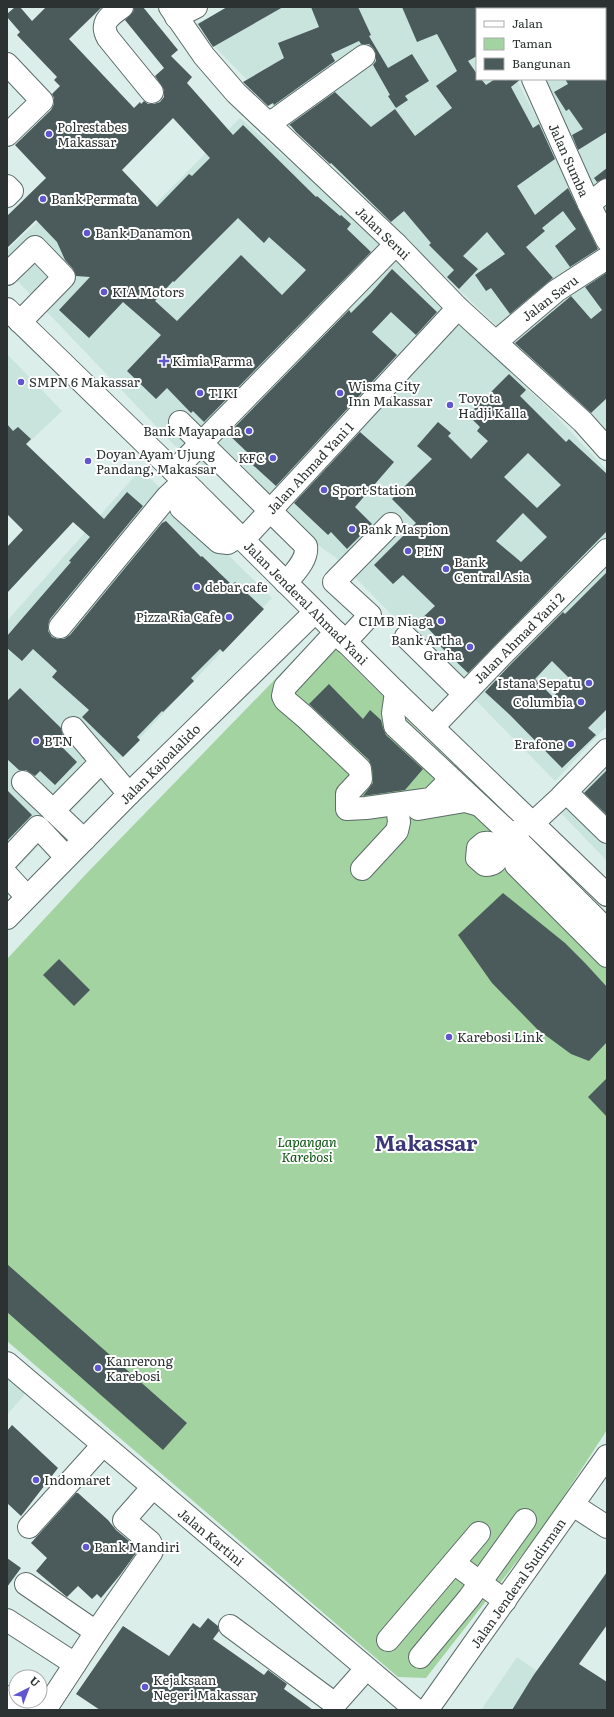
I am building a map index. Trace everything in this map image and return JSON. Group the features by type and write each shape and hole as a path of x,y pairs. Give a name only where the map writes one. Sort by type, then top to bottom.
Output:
{"main road":[{"path":"122,7 107,20 104,26 104,32 152,92"},
{"path":"173,12 196,7"},
{"name":"Jalan Serui","path":"173,12 204,56 236,93 396,244 458,308 583,422 607,449"},
{"path":"269,124 364,56"},
{"path":"7,64 42,101 7,135"},
{"name":"Jalan Sumba","path":"533,80 589,204 607,240"},
{"path":"7,186 12,192 7,196"},
{"path":"589,204 607,190"},
{"path":"60,627 167,497 184,481 201,443 396,244"},
{"path":"7,274 35,247 64,277 14,315"},
{"name":"Jalan Savu","path":"496,342 556,291 607,258"},
{"name":"Jalan Ahmad Yani 1","path":"241,538 271,511 458,308"},
{"name":"Jalan Jenderal Ahmad Yani","path":"14,315 184,481 314,612 607,894"},
{"path":"180,422 306,546 307,552 304,559 286,583"},
{"path":"391,524 334,582 370,615 341,637 285,687 283,696 285,700 360,769 361,778 348,794 347,809 435,807 465,801 479,805"},
{"name":"Jalan Ahmad Yani 2","path":"433,727 607,550"},
{"name":"Jalan Kajoalalido","path":"7,918 66,857 314,612"},
{"path":"406,637 464,694"},
{"path":"396,692 393,713 395,726 479,805 507,852 607,956"},
{"path":"73,728 130,794"},
{"path":"533,823 607,750"},
{"path":"53,811 101,762"},
{"path":"397,808 431,799 444,786 448,776"},
{"path":"23,782 84,840"},
{"path":"566,792 607,832"},
{"path":"507,852 519,829 514,804"},
{"path":"362,869 397,831 399,822 397,808"},
{"path":"7,860 38,827 66,857"},
{"path":"507,852 607,930"},
{"path":"7,875 27,897"},
{"name":"Jalan Kartini","path":"10,1373 103,1445 416,1710"},
{"path":"29,1527 103,1445"},
{"name":"Jalan Jenderal Sudirman","path":"427,1710 506,1601 607,1456"},
{"path":"45,1710 153,1548 150,1542 124,1520 153,1487"},
{"path":"573,1505 607,1527"},
{"path":"420,1657 481,1582 525,1520"},
{"path":"388,1640 479,1533"},
{"path":"454,1563 506,1601"},
{"path":"26,1584 96,1632"},
{"path":"7,1620 75,1664"},
{"path":"230,1626 333,1707 366,1669"},
{"path":"7,1697 25,1710"}],"shaded area":[{"path":"231,7 477,7 476,80 517,80 607,251 607,432 380,214 193,25"},
{"path":"607,7 607,224 543,80 606,80 606,8 516,8"},
{"path":"240,118 344,209 413,279 552,412 607,470 607,726 555,781 335,557 174,445 7,270 7,250 90,174 137,223"},
{"name":"SMPN 6 Makassar","path":"7,354 62,411 7,463"},
{"path":"141,469 272,598 7,879 7,621"},
{"path":"607,767 607,861 559,811"},
{"path":"7,1378 26,1393 7,1415"},
{"path":"517,1657 592,1710 481,1710"}],"green space":[{"name":"Lapangan Karebosi","path":"317,636 328,642 607,917 607,1430 543,1528 426,1678 398,1677 7,1341 7,959 87,873"}],"building":[{"path":"15,7 20,7 32,21 46,7 102,7 69,39 134,108 140,102 141,104 144,101 148,104 154,104 160,102 164,97 164,90 155,76 164,68 125,20 133,12 134,7 143,7 178,50 171,56 192,77 187,83 233,135 243,125 316,197 317,196 351,224 347,229 371,252 204,422 193,411 191,413 167,388 156,399 127,371 161,335 123,302 89,338 59,310 90,277 76,276 73,269 65,260 57,242 36,220 7,248 7,216 46,178 15,145 51,110 54,104 52,94 60,86 54,80 57,77 17,35 20,32 7,17 7,14","holes":["173,118 210,158 192,176 189,174 157,207 122,170","238,218 264,243 269,237 306,270 282,295 241,255 177,321 155,301 173,281 174,282"]},
{"path":"227,7 283,7 213,47 198,24"},
{"path":"311,7 358,7 371,35 369,36 388,68 412,54 429,81 405,96 408,100 396,108 388,96 390,95 373,65 376,61 374,49 369,44 361,44 359,41 331,54 335,61 274,105 273,103 268,106 243,82 284,58 278,43 319,27"},
{"path":"402,7 477,7 476,57 468,61 476,73 476,80 482,80 486,85 494,80 520,80 511,87 533,128 539,124 555,159 517,186 535,215 568,188 598,249 570,267 555,246 576,229 563,211 542,228 545,231 526,247 553,278 510,314 491,288 486,291 475,275 505,254 487,232 463,256 478,269 459,289 447,277 454,270 429,245 431,243 404,211 391,222 331,163 330,164 289,125 335,92 371,127 395,109 415,136 452,108 436,86 457,71 437,34 417,42"},
{"path":"607,79 607,132 578,150 572,135 583,129 569,109 566,111 554,92 568,84 566,80"},
{"path":"607,168 607,178 597,182 594,178"},
{"path":"392,269 437,312 416,335 391,312 372,332 397,355 276,486 244,457 248,453 228,434 349,310 351,313 371,293"},
{"path":"606,273 607,398 591,413 515,343 571,296 591,319 602,310 585,287"},
{"path":"509,374 526,390 520,396 566,442 569,439 607,474 607,531 468,673 440,646 443,644 420,620 435,606 403,575 393,584 374,565 416,523 392,499 432,459 417,446 438,422 451,433 448,436 471,459 488,441 477,431 480,427 468,415","holes":["528,453 561,485 537,508 504,477","523,513 547,537 521,562 496,541"]},
{"path":"7,424 13,431 18,427 31,439 26,444 104,519 127,492 143,506 50,619 48,631 52,637 64,639 70,635 162,523 166,521 201,557 202,556 232,585 235,582 264,609 223,652 220,649 191,678 194,681 137,737 140,740 123,757 82,717 89,710 52,677 57,671 33,649 22,661 7,648 7,636 71,562 69,561 90,537 73,522 7,593 7,547 23,530 7,514"},
{"path":"360,432 394,462 355,507 372,524 347,549 331,532 328,535 294,503"},
{"path":"607,572 607,709 588,728 596,735 562,768 485,692 563,612 565,614","holes":["552,661 570,679 553,697 535,679"]},
{"path":"329,684 363,719 370,710 381,720 386,735 423,769 405,790 363,796 373,783 372,768 369,760 309,704"},
{"name":"BTN","path":"20,688 61,728 63,736 67,740 61,746 77,762 55,785 40,771 35,776 26,770 19,770 7,759 7,701"},
{"path":"607,770 607,815 584,793"},
{"path":"7,790 32,815 7,841"},
{"path":"503,893 565,943 607,987 607,1042 589,1061 571,1054 537,1029 492,983 458,935"},
{"path":"59,959 90,990 74,1006 43,975"},
{"path":"607,1078 607,1117 588,1097"},
{"name":"Kanrerong Karebosi","path":"7,1264 187,1423 163,1450 7,1312"},
{"path":"12,1425 58,1468 21,1516 7,1503 7,1431"},
{"name":"Bank Mandiri","path":"76,1493 78,1493 108,1520 116,1530 139,1549 101,1598 97,1594 92,1599 78,1586 67,1597 36,1571 47,1558 31,1543"},
{"path":"7,1558 21,1568 7,1587"},
{"path":"607,1572 607,1625 579,1664 607,1682 607,1710 512,1710 533,1676"},
{"path":"208,1618 218,1626 219,1631 213,1639 264,1675 268,1670 287,1684 284,1689 313,1710 100,1710 76,1694 123,1626 169,1656 193,1623 200,1628"}],"place":[{"name":"Polrestabes Makassar","path":"49,134"},
{"name":"Bank Permata","path":"43,199"},
{"name":"Bank Danamon","path":"87,233"},
{"name":"KIA Motors","path":"104,292"},
{"name":"Kimia Farma","path":"164,361"},
{"name":"SMPN 6 Makassar","path":"21,382"},
{"name":"TIKI","path":"200,393"},
{"name":"Wisma City Inn Makassar","path":"340,393"},
{"name":"Toyota Hadji Kalla","path":"450,405"},
{"name":"Bank Mayapada","path":"249,431"},
{"name":"KFC","path":"273,458"},
{"name":"Doyan Ayam Ujung Pandang, Makassar","path":"88,461"},
{"name":"Sport Station","path":"324,490"},
{"name":"Bank Maspion","path":"352,529"},
{"name":"PLN","path":"408,551"},
{"name":"Bank Central Asia","path":"446,569"},
{"name":"debar cafe","path":"197,587"},
{"name":"Pizza Ria Cafe","path":"229,617"},
{"name":"CIMB Niaga","path":"441,621"},
{"name":"Bank Artha Graha","path":"470,647"},
{"name":"Istana Sepatu","path":"589,683"},
{"name":"Columbia","path":"581,702"},
{"name":"BTN","path":"36,741"},
{"name":"Erafone","path":"571,744"},
{"name":"Karebosi Link","path":"449,1037"},
{"name":"Kanrerong Karebosi","path":"98,1368"},
{"name":"Indomaret","path":"36,1480"},
{"name":"Bank Mandiri","path":"86,1547"},
{"name":"Kejaksaan Negeri Makassar","path":"145,1687"}],"district":[{"name":"Makassar","path":"426,1144"}]}
